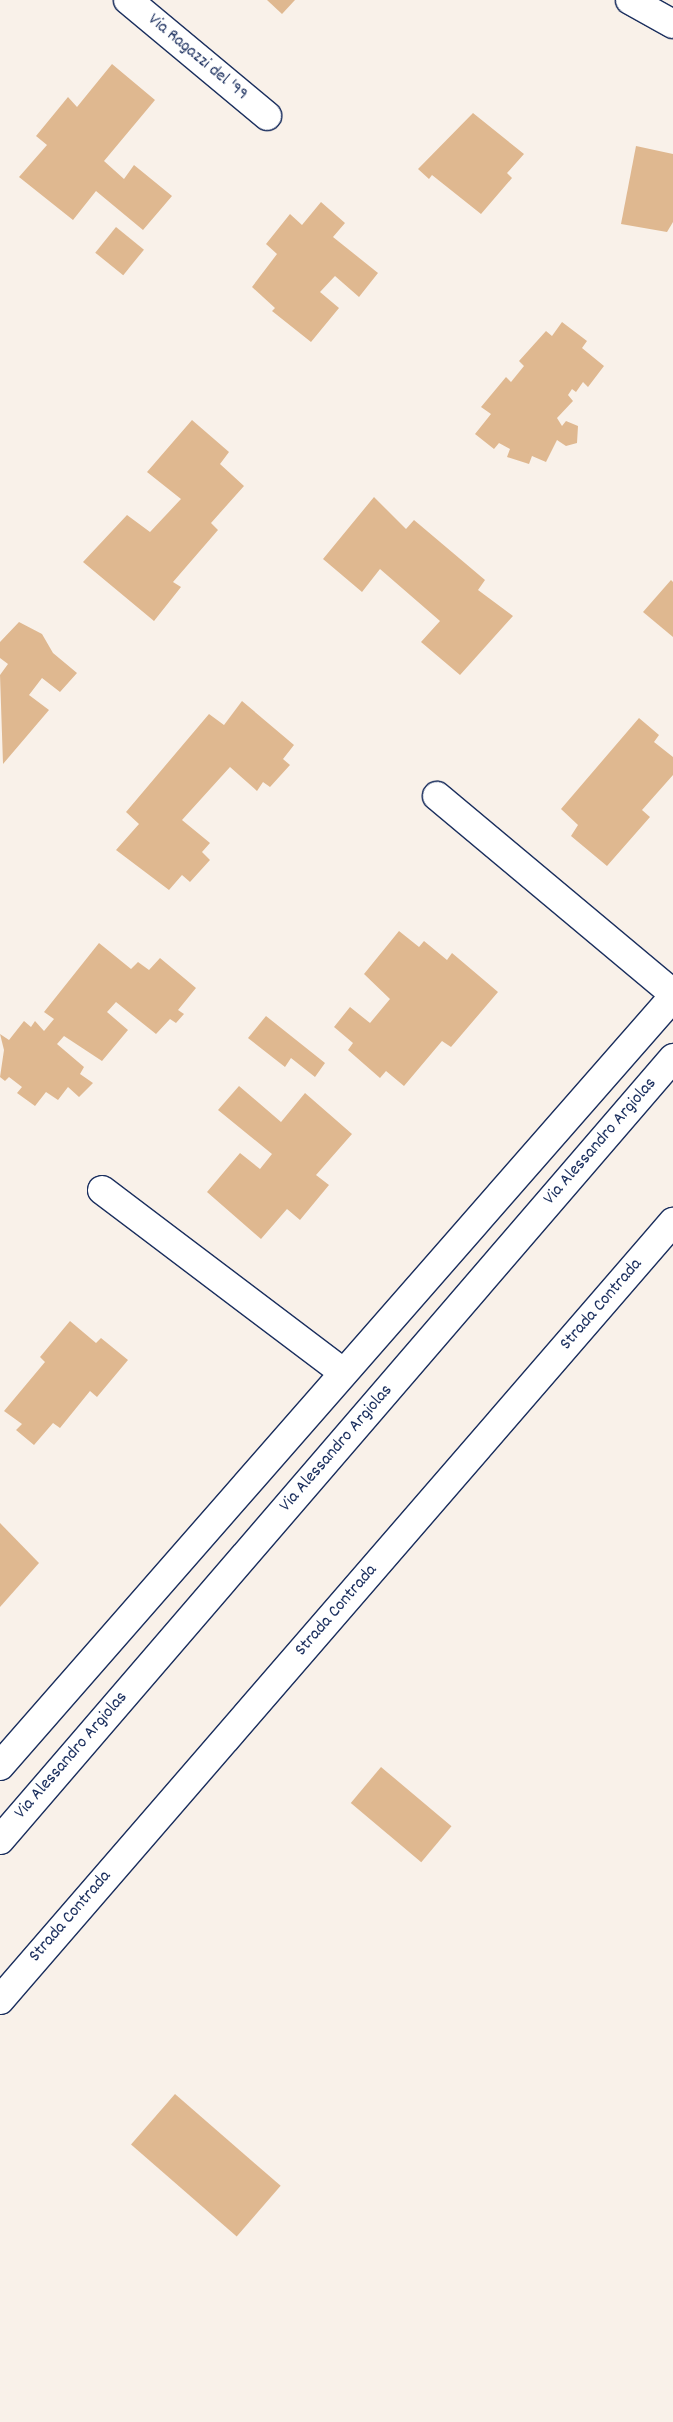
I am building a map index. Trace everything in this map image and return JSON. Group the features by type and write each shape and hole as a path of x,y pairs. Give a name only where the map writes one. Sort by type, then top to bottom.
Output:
{"street":[{"name":"Via Ragazzi del '99","path":"128,0 267,116"},
{"path":"630,0 673,24"},
{"path":"437,796 673,993"},
{"path":"0,1766 673,997"},
{"name":"Via Alessandro Argiolas","path":"0,1840 673,1058"},
{"path":"102,1190 343,1372"},
{"name":"Strada Contrada","path":"0,2000 673,1222"}],"building":[{"path":"267,0 295,0 282,14"},
{"path":"112,64 155,100 104,161 124,179 134,165 172,196 143,230 96,191 73,220 19,177 47,145 36,136 68,97 77,107"},
{"path":"473,113 524,154 507,173 512,178 481,214 432,175 429,179 418,169"},
{"path":"636,146 673,154 673,222 667,232 621,224"},
{"path":"321,202 345,223 333,237 378,273 359,297 335,276 320,292 339,308 311,342 272,311 275,308 252,287 277,254 266,244 290,214 302,225"},
{"path":"116,227 144,250 123,275 95,253"},
{"path":"562,322 587,341 582,348 604,366 588,387 583,382 576,392 572,389 568,395 573,401 557,418 562,426 566,421 578,426 577,443 566,446 557,440 546,462 532,456 529,464 507,457 510,449 499,443 494,449 475,434 491,414 481,407 506,377 511,382 524,366 519,361 546,331 552,336"},
{"path":"192,420 229,452 220,464 244,486 211,523 218,530 173,582 181,587 154,621 83,562 127,515 150,532 181,499 147,472"},
{"path":"374,497 406,529 414,520 485,580 478,590 513,616 460,675 421,642 440,621 380,569 362,592 323,559"},
{"path":"671,580 673,582 673,637 643,612"},
{"path":"19,622 42,634 53,653 77,673 60,692 42,678 29,695 49,710 3,764 0,675 8,664 0,658 0,642"},
{"path":"242,701 294,745 283,759 290,765 270,787 263,782 257,791 230,767 182,820 210,843 202,852 210,860 190,882 182,875 169,890 116,850 139,824 126,812 209,714 224,725"},
{"path":"639,718 659,735 654,742 673,757 673,775 642,810 650,817 607,866 571,836 578,825 561,809"},
{"path":"399,931 419,947 424,941 447,960 452,953 498,992 451,1047 442,1041 404,1086 386,1071 380,1078 348,1050 353,1043 334,1027 350,1007 370,1023 390,999 364,974"},
{"path":"99,943 131,969 138,962 149,970 160,958 196,988 178,1010 184,1014 176,1023 170,1019 156,1034 116,1002 107,1012 128,1030 102,1061 64,1036 57,1044 84,1067 80,1074 93,1083 79,1097 68,1087 58,1100 46,1092 35,1106 17,1093 22,1087 9,1077 5,1081 0,1077 4,1050 0,1034 9,1040 24,1021 31,1027 35,1021 44,1031 54,1019 44,1012"},
{"path":"266,1016 325,1063 315,1077 291,1058 285,1067 248,1038"},
{"path":"239,1086 281,1122 305,1093 352,1134 316,1175 329,1185 300,1220 287,1209 261,1239 207,1192 240,1153 260,1169 272,1154 218,1110"},
{"path":"70,1321 96,1343 101,1338 128,1360 97,1397 90,1391 60,1428 53,1423 34,1445 16,1430 22,1424 4,1411 45,1362 40,1357"},
{"path":"0,1523 39,1563 0,1607"},
{"path":"381,1767 451,1826 421,1862 351,1803"},
{"path":"175,2094 281,2186 237,2236 131,2145"}]}
